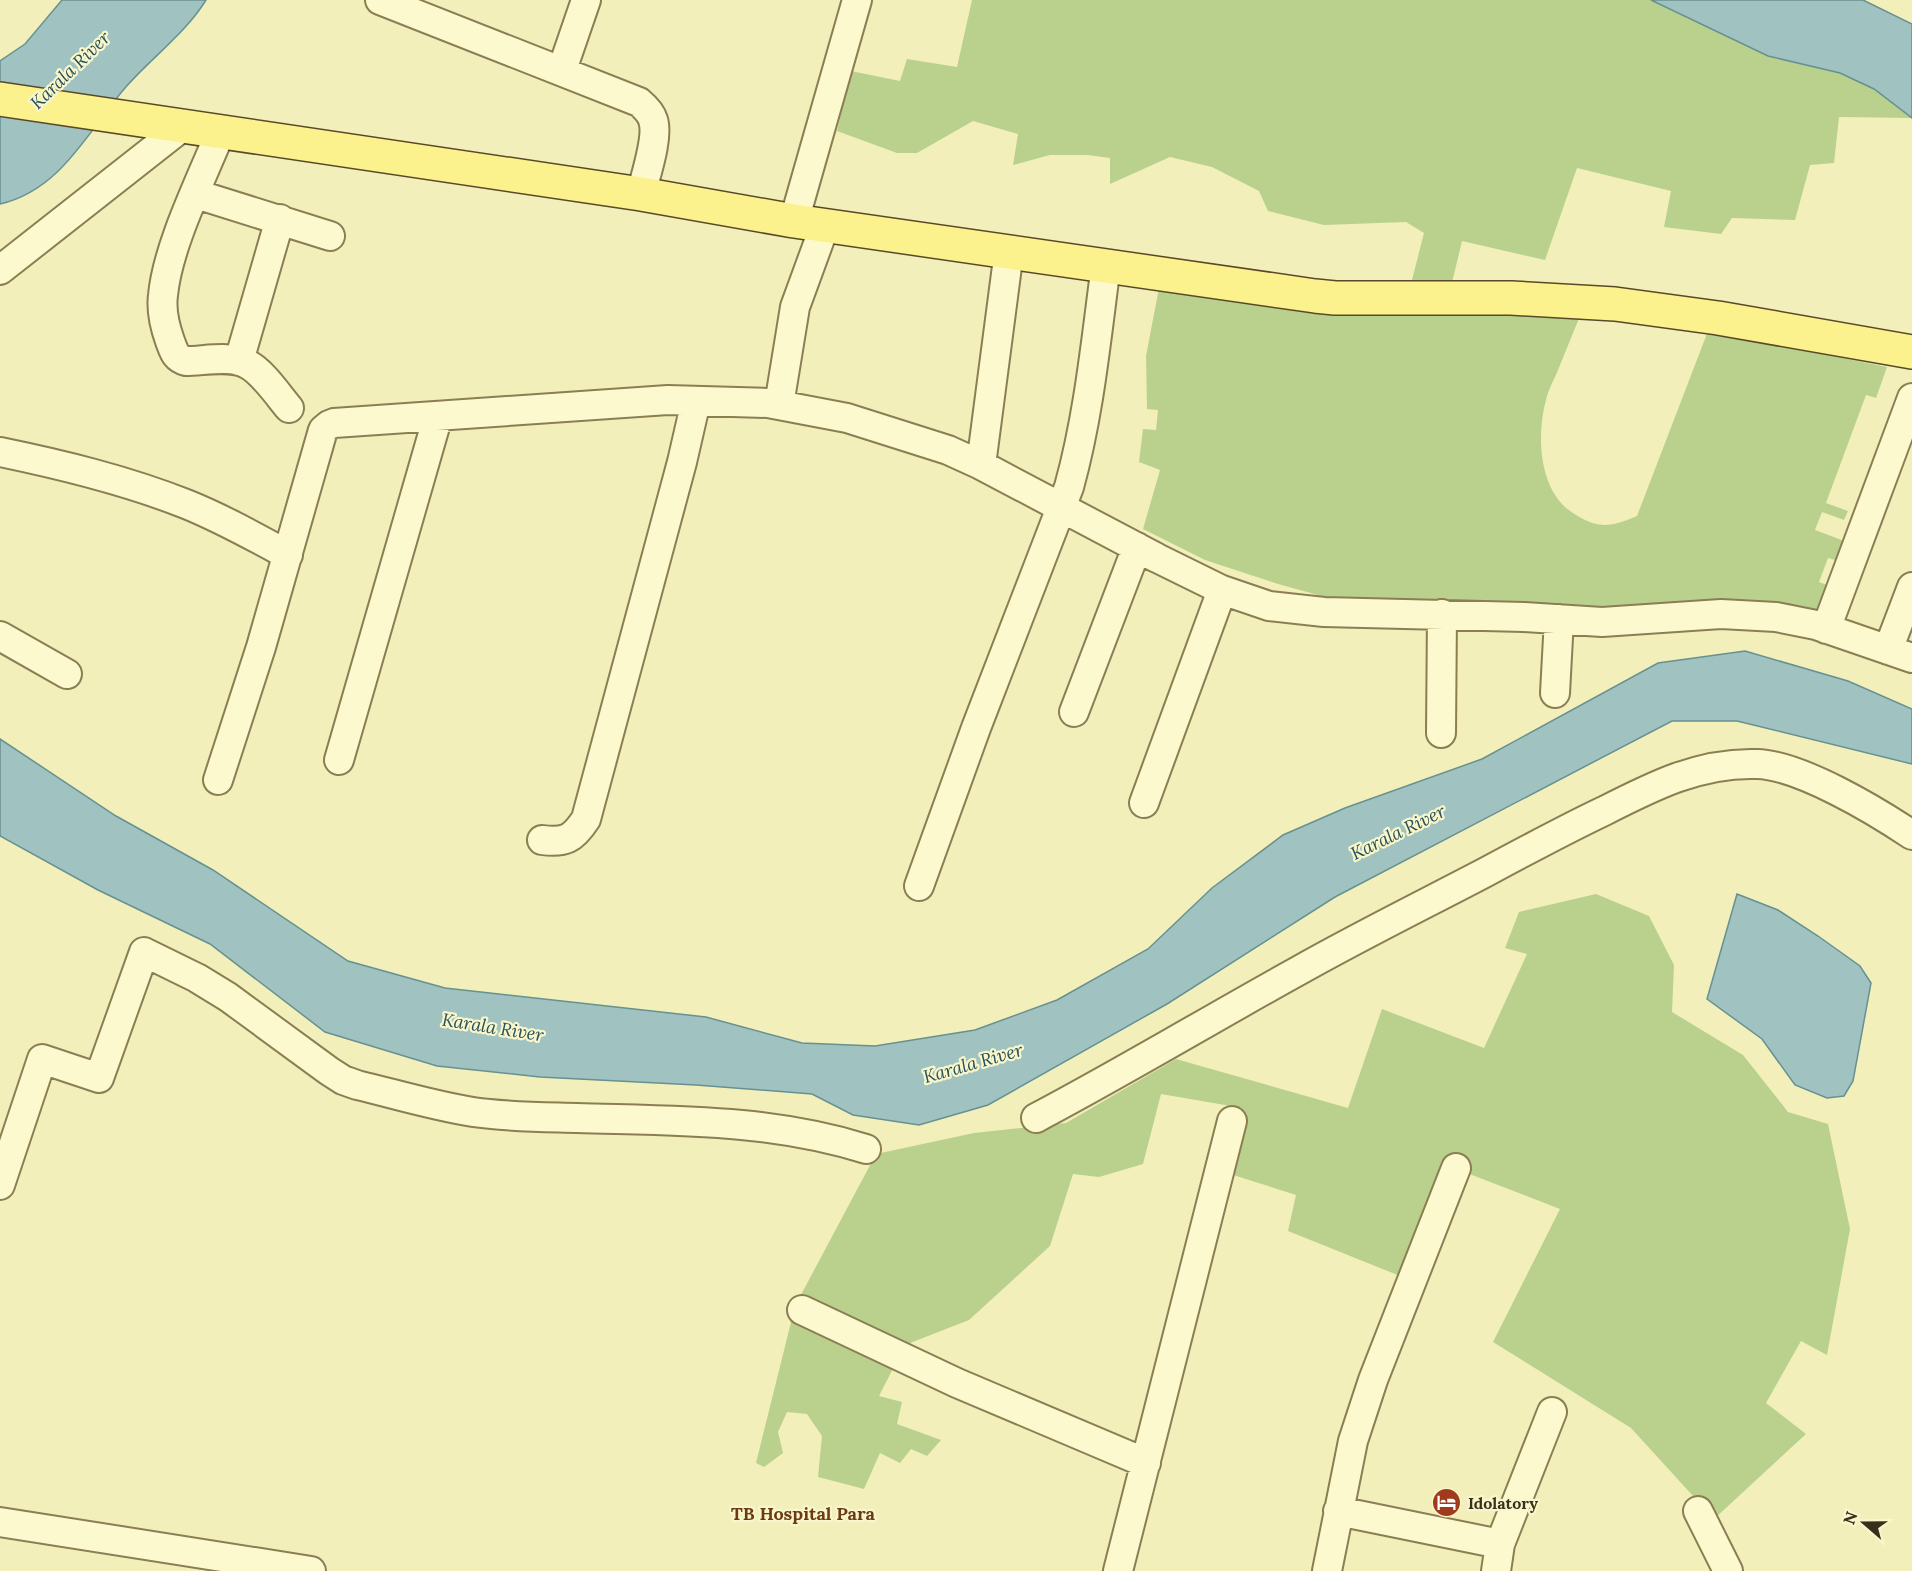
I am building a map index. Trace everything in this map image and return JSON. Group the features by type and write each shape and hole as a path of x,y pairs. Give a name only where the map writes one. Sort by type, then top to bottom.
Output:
{"main road":[{"path":"0,99 182,128 640,194 825,225 1335,298 1510,298 1615,304 1718,318 1912,352"}],"street":[{"path":"380,0 639,102 647,109 653,120 655,131 640,194"},
{"path":"562,70 586,0"},
{"path":"794,220 857,0"},
{"path":"0,270 182,128"},
{"path":"220,133 177,240 167,274 163,296 167,333 175,354 181,360 239,361 255,369 289,408"},
{"path":"196,194 330,236"},
{"path":"239,361 280,219"},
{"path":"779,405 795,307 825,225"},
{"path":"981,465 1009,251"},
{"path":"919,886 976,728 1061,508 1079,452 1106,265"},
{"path":"1826,628 1912,398"},
{"path":"218,780 288,555 323,430 334,423 668,400 779,405 847,418 948,450 1222,590 1269,606 1293,610 1450,614 1602,622 1721,614 1776,617 1826,628 1900,654 1912,588"},
{"path":"542,840 559,842 570,838 578,832 586,819 682,462 696,401"},
{"path":"339,760 438,416"},
{"path":"0,452 60,464 187,504 288,555"},
{"path":"1074,712 1137,547"},
{"path":"1144,803 1222,590"},
{"path":"1450,614 1450,723"},
{"path":"1555,693 1559,619"},
{"path":"0,636 67,674"},
{"path":"1036,1118 1300,970 1556,834 1676,776 1698,769 1729,764 1776,766 1834,790 1912,836"},
{"path":"0,1185 42,1059 99,1078 144,952 197,978 228,997 336,1076 357,1085 472,1112 521,1116 726,1123 784,1129 866,1149"},
{"path":"1119,1571 1232,1121"},
{"path":"1327,1571 1353,1441 1373,1380 1456,1168"},
{"path":"802,1310 967,1387 1146,1463"},
{"path":"1338,1510 1498,1557 1552,1412"},
{"path":"1698,1511 1728,1571"},
{"path":"0,1522 149,1559 311,1571"}],"green space":[{"path":"972,0 1651,0 1768,56 1840,73 1874,89 1911,118 1839,117 1834,163 1810,165 1795,220 1732,218 1721,234 1664,227 1671,191 1577,168 1545,260 1462,241 1451,287 1411,284 1424,233 1406,222 1324,225 1268,211 1259,191 1212,167 1170,157 1110,184 1110,158 1088,155 1050,155 1013,165 1018,134 973,121 917,153 897,153 837,131 851,71 900,81 907,59 957,67"},
{"path":"1159,288 1582,311 1547,396 1541,430 1541,446 1547,478 1562,504 1590,522 1605,525 1620,523 1637,516 1708,331 1887,367 1876,398 1866,395 1826,503 1848,511 1844,520 1822,512 1815,530 1847,542 1839,561 1828,558 1819,582 1827,585 1815,618 1599,617 1411,599 1325,597 1205,560 1143,529 1160,470 1139,462 1143,429 1156,430 1158,410 1147,409 1146,356"},
{"path":"1596,894 1649,916 1674,965 1672,1012 1743,1055 1788,1112 1828,1124 1850,1229 1827,1355 1801,1341 1766,1403 1806,1434 1714,1519 1631,1428 1493,1342 1560,1209 1459,1170 1410,1280 1288,1231 1296,1195 1227,1173 1242,1108 1161,1094 1143,1164 1099,1177 1073,1174 1050,1246 969,1320 905,1345 879,1396 902,1402 897,1424 941,1440 927,1456 911,1449 900,1463 880,1453 864,1489 818,1477 822,1436 807,1414 787,1412 778,1432 783,1453 764,1467 756,1463 795,1306 876,1154 974,1133 1066,1123 1176,1059 1348,1108 1382,1009 1484,1048 1527,954 1505,948 1519,912"}],"water":[{"name":"Karala River","path":"62,0 206,0 178,35 125,88 72,157 57,172 40,186 21,197 0,204 0,61 25,44"},
{"path":"1651,0 1863,0 1912,24 1912,118 1874,89 1840,73 1768,56"},
{"name":"Karala River","path":"1745,651 1848,681 1912,709 1912,764 1737,721 1672,721 1335,897 1167,1004 988,1105 919,1125 853,1115 812,1094 540,1077 437,1066 325,1032 210,944 98,890 0,836 0,739 116,816 213,870 348,961 445,988 706,1017 802,1043 875,1046 975,1030 1057,1000 1148,949 1212,888 1283,835 1345,808 1482,759 1658,663"},
{"path":"1737,894 1778,910 1818,936 1860,966 1871,983 1853,1081 1844,1096 1827,1098 1795,1085 1762,1039 1707,999"}],"place":[{"name":"Idolatory","path":"1447,1503"}],"district":[{"name":"TB Hospital Para","path":"803,1513"}]}
